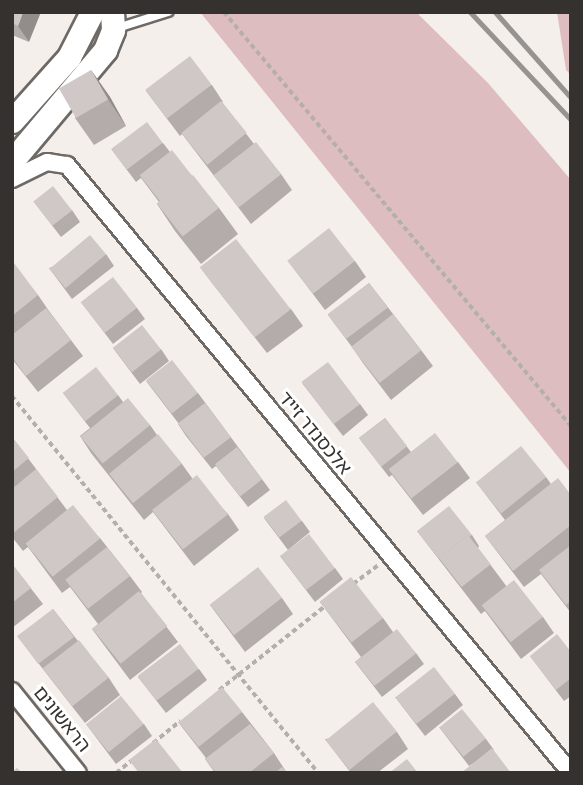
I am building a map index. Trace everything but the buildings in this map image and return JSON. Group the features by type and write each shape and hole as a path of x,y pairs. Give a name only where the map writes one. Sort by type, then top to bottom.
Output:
{"street":[{"path":"12,121 69,57 92,12"},
{"path":"12,161 94,65 113,21"},
{"name":"אלכסנדר זייד","path":"12,179 47,162 68,165 570,773"},
{"name":"הראשונים","path":"12,691 78,773"}],"lane":[{"path":"113,21 168,12"}],"path":[{"path":"224,12 571,426"},
{"path":"12,396 318,773"},
{"path":"346,589 389,556"},
{"path":"208,698 336,598"},
{"path":"147,748 188,715"},
{"path":"116,773 137,756"}],"shaded area":[{"path":"200,12 416,12 488,83 571,180 571,473"},
{"path":"557,12 571,12 571,75 566,70"}],"railway":[{"path":"470,12 571,120"},
{"path":"495,12 571,98"}]}
